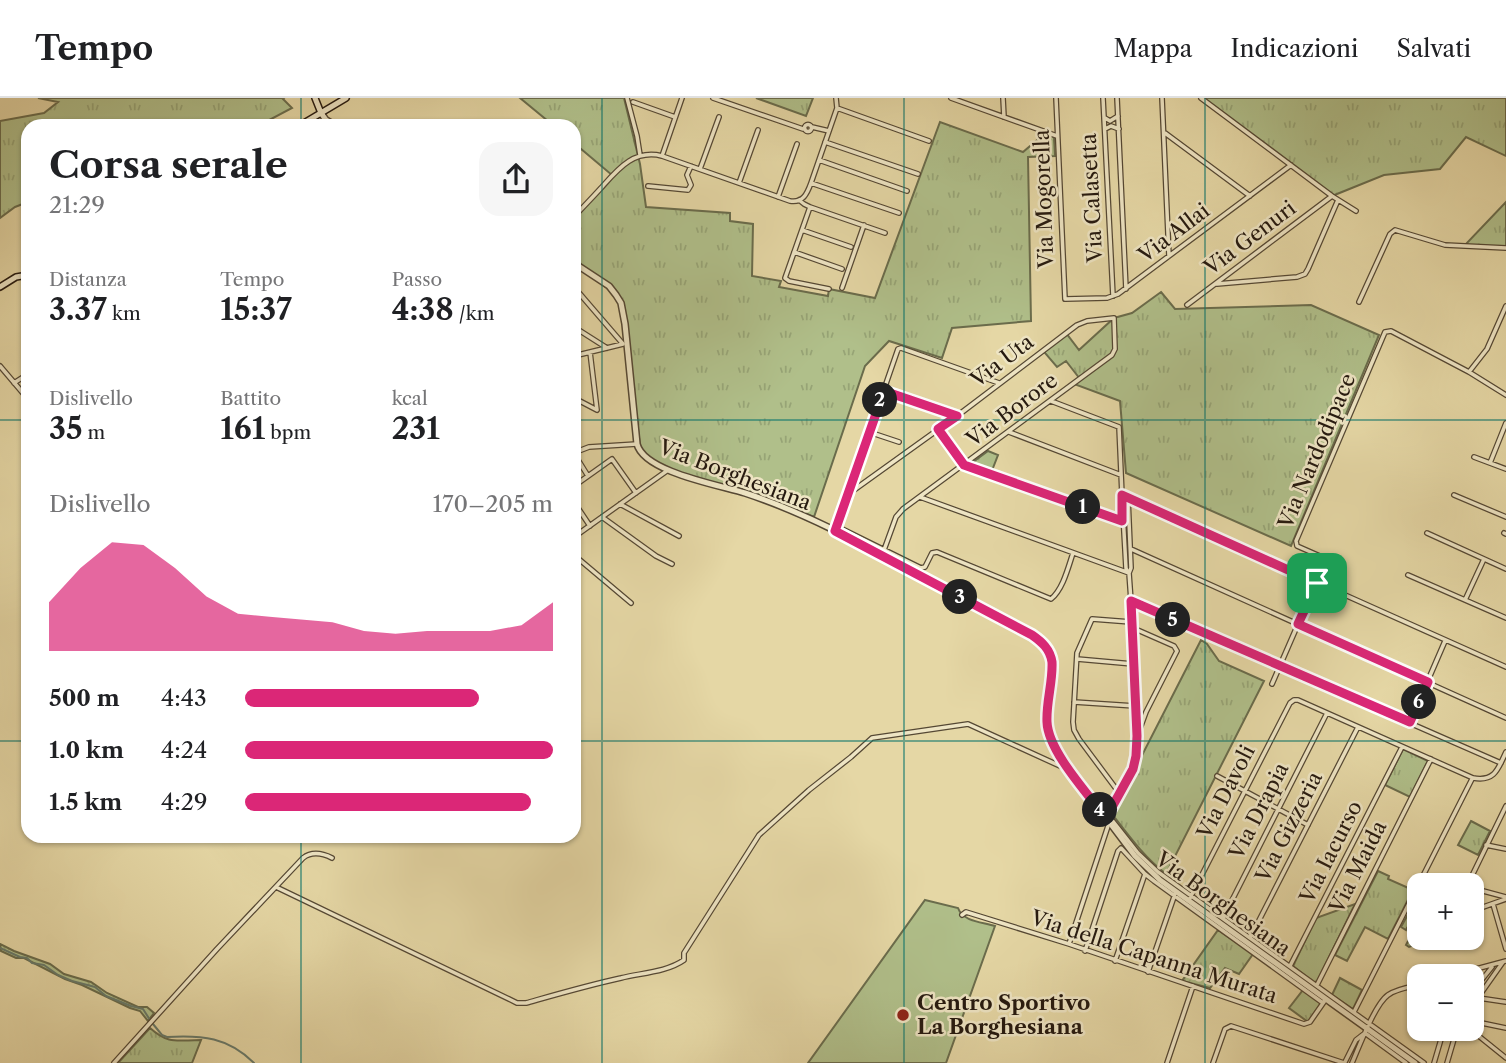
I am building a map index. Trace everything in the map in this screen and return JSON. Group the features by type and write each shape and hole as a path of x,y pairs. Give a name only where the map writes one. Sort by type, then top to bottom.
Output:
{"street":[{"path":"315,98 325,119"},
{"path":"311,119 346,98"},
{"path":"627,98 640,155"},
{"path":"662,156 682,98"},
{"path":"713,98 809,131 812,127 829,131"},
{"path":"581,210 629,160 640,155 653,154 778,197 791,201 799,200 807,195 837,108 836,98"},
{"path":"951,98 1058,136"},
{"path":"1003,98 1004,117"},
{"name":"Via Mogorella","path":"1056,98 1065,299"},
{"name":"Via Calasetta","path":"1103,98 1113,296"},
{"name":"Via Calasetta","path":"1118,98 1117,209 1126,289"},
{"path":"1161,98 1170,256"},
{"path":"1201,98 1356,211"},
{"path":"633,102 675,117"},
{"path":"837,108 929,141"},
{"path":"1103,117 1110,121 1118,116"},
{"path":"700,169 719,117"},
{"path":"1104,130 1111,126 1119,129"},
{"path":"739,183 758,130"},
{"path":"1163,132 1250,196"},
{"path":"825,142 918,174"},
{"path":"778,197 797,144"},
{"path":"819,160 907,191"},
{"name":"Via Allai","path":"1065,299 1113,296 1126,289 1291,165"},
{"path":"648,186 689,189 691,182 687,175 691,166"},
{"path":"811,183 899,213"},
{"name":"Via Genuri","path":"1187,305 1332,196"},
{"path":"799,200 810,207 885,233"},
{"path":"1215,284 1304,274 1338,200"},
{"path":"810,207 785,276 786,280 829,289"},
{"path":"1108,208 1117,209"},
{"path":"842,288 864,226"},
{"path":"802,230 851,247"},
{"path":"1359,302 1390,234 1395,230 1445,245 1506,248"},
{"path":"794,252 842,269"},
{"name":"Via Borghesiana","path":"581,267 604,282 616,295 623,313 637,444 645,458 668,470 759,498 835,529 1032,635 1050,654 1052,665 1048,731 1056,750 1135,856 1353,1015 1406,1063"},
{"path":"0,287 21,276"},
{"path":"581,295 625,343 581,354"},
{"path":"1506,306 1488,346 1469,372 1506,395"},
{"name":"Via Uta","path":"847,495 1078,324 1114,318"},
{"name":"Via Borore","path":"884,550 903,509 1113,354 1114,318"},
{"name":"Via Nardodipace","path":"1272,684 1325,560 1297,546 1296,542 1384,334 1387,330 1391,331 1469,372"},
{"path":"581,331 607,348"},
{"path":"999,383 899,348 835,529 921,568 931,554 937,552 1051,599 1055,596 1073,553"},
{"path":"581,402 597,410 590,352"},
{"path":"0,366 21,391"},
{"path":"14,383 21,378"},
{"path":"884,391 957,416"},
{"path":"1051,401 1119,427 1122,521 1126,568 1129,573"},
{"path":"1490,463 1506,423"},
{"path":"938,429 964,465 1122,521"},
{"path":"869,432 899,442"},
{"path":"1009,432 1121,475"},
{"path":"581,450 589,447 637,444"},
{"path":"1474,457 1506,469"},
{"path":"581,481 612,459 636,493"},
{"path":"581,466 588,476"},
{"path":"581,532 668,470"},
{"path":"1122,495 1506,667"},
{"path":"1454,495 1506,517"},
{"path":"920,497 1129,573"},
{"path":"1069,944 1108,819 1135,764 1137,736 1128,498"},
{"path":"620,504 679,536"},
{"path":"581,512 590,526"},
{"path":"602,517 656,556 672,564"},
{"path":"1427,533 1506,569"},
{"path":"1130,548 1506,718"},
{"path":"1465,600 1484,559"},
{"path":"581,561 631,603"},
{"path":"1409,575 1506,618"},
{"path":"1131,601 1501,763"},
{"path":"1120,794 1076,734 1073,722 1077,659 1092,619 1132,622"},
{"path":"1132,628 1174,646 1177,651 1137,736"},
{"path":"1410,722 1446,640"},
{"path":"1077,659 1133,664"},
{"name":"Via Davoli","path":"1190,898 1290,703 1297,700 1327,713"},
{"path":"1074,702 1135,706"},
{"path":"1327,713 1473,778 1490,778 1506,754"},
{"name":"Via Drapia","path":"1222,921 1327,713"},
{"path":"276,887 517,1003 526,1003 664,968 684,960 684,953 759,835 874,737 968,724 1071,772"},
{"name":"Via Gizzeria","path":"1248,940 1358,727"},
{"name":"Via Iacurso","path":"1289,969 1402,747"},
{"name":"Via Maida","path":"1315,988 1431,759"},
{"path":"1217,776 1308,825"},
{"path":"1353,1015 1473,778"},
{"path":"1473,873 1506,806"},
{"path":"1486,845 1506,849"},
{"name":"Via Borghesiana","path":"1085,951 1120,848 1145,874 1325,1001 1353,1015"},
{"path":"114,1063 308,854 321,854 332,858"},
{"path":"1115,961 1145,874"},
{"name":"Via Borghesiana","path":"1157,874 1176,894 1190,898"},
{"path":"1484,892 1506,898"},
{"path":"1148,972 1176,894"},
{"path":"1484,907 1506,898"},
{"path":"1493,904 1506,949"},
{"name":"Via della Capanna Murata","path":"962,915 967,912 1069,944 1305,1024 1311,1021 1325,1001"},
{"path":"1484,967 1505,962"},
{"path":"1484,990 1505,962"},
{"path":"1484,978 1493,965"},
{"path":"1167,1063 1193,986"},
{"name":"Via Borghesiana","path":"1315,988 1325,1001"},
{"path":"1352,1063 1382,1000 1394,991 1407,988"},
{"path":"1484,999 1506,1002"},
{"path":"1484,1023 1506,1028"},
{"path":"1213,1063 1228,1026 1344,1063 1356,1040 1367,1028"},
{"name":"Via Borghesiana","path":"1367,1028 1415,1063"},
{"name":"Via Borghesiana","path":"1367,1028 1424,1063"},
{"path":"1484,1040 1506,1058"},
{"path":"1434,1063 1440,1041"},
{"path":"1447,1063 1453,1041"}],"green space":[{"path":"38,98 284,98 292,108 271,119 21,119 21,205 0,218 0,121 44,113 58,102"},
{"path":"520,98 624,98 640,164 646,207 730,213 730,221 753,224 752,276 781,281 779,287 828,296 829,289 875,298 940,122 1023,152 1044,134 1054,137 1055,156 1028,157 1031,321 952,328 942,358 889,341 865,366 814,517 788,506 668,470 641,453 625,324 616,295 581,268 581,209 612,175 581,149 581,119 546,119"},
{"path":"756,98 813,98 806,116"},
{"path":"1201,98 1506,98 1506,156 1466,137 1440,169 1384,175 1332,196"},
{"path":"1506,202 1506,248 1464,246"},
{"path":"1161,292 1175,309 1311,305 1379,335 1291,546 1126,473 1120,401 1074,384 1080,379 1066,361 1057,367 1045,353 1045,350 1066,333 1079,350 1114,318 1132,313"},
{"path":"988,451 998,455 991,473 969,465"},
{"path":"1201,640 1219,661 1264,681 1166,874 1144,853 1112,814"},
{"path":"1403,749 1428,761 1410,797 1385,785"},
{"path":"1471,821 1490,831 1478,855 1458,845"},
{"path":"1378,871 1407,887 1407,902 1388,939 1365,927 1347,961 1335,955"},
{"name":"Centro Sportivo La Borghesiana","path":"925,900 958,908 969,919 995,926 946,1063 808,1063"},
{"path":"1355,904 1316,984 1293,966 1316,918"},
{"path":"1407,916 1406,930 1401,927"},
{"path":"1218,930 1253,954 1239,974 1225,968 1210,988 1182,981"},
{"path":"0,944 50,964 64,974 91,982 107,993 138,1007 147,1007 154,1013 148,1021 140,1011 24,958 16,958 1,951"},
{"path":"1340,978 1362,990 1353,1009 1332,995"},
{"path":"1303,990 1321,1003 1308,1022 1289,1008"},
{"path":"150,1028 168,1039 201,1040 192,1063 118,1063"}],"waterway":[{"path":"0,948 27,958 32,963 44,965 72,981 95,987 106,996 143,1009 150,1020"},
{"path":"153,1024 167,1037 203,1037 224,1043 254,1063"}],"place":[{"name":"Centro Sportivo La Borghesiana","path":"903,1015"}],"route":[{"path":"884,391 957,416 938,429 964,465 1122,521 1122,495 1317,583 1298,624 1428,682 1410,722 1131,601 1136,756 1130,775 1106,818 1062,761 1050,738 1047,717 1052,662 1047,648 1032,635 835,531 884,391"}]}
